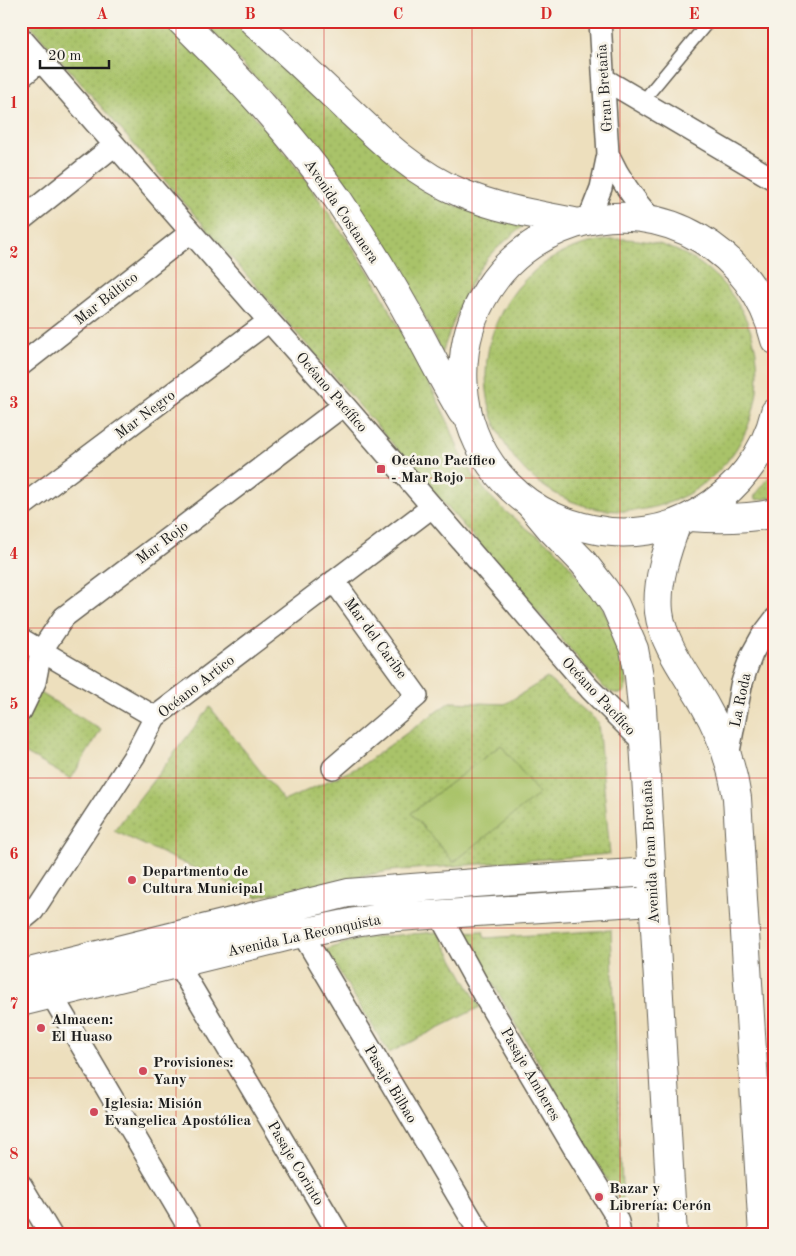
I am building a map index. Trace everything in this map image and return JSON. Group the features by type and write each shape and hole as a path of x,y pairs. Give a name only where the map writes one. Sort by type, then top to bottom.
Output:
{"main road":[{"name":"Avenida Costanera","path":"181,21 277,122 308,159 336,198 390,282 443,379 471,425"},
{"path":"254,21 380,140 416,169 452,189 482,201 512,209 584,222"},
{"path":"775,340 772,327 752,286 738,268 721,253 688,232 670,225 652,220 620,217 584,222 558,230 539,240 506,266 481,301 472,320 463,362 465,405 471,425 488,462 500,478 530,504 553,517 577,526 602,532 653,530 684,520 710,506 743,476 767,437 775,412"},
{"path":"721,253 775,284"},
{"name":"Avenida Gran Bretaña","path":"530,504 551,530 594,575 618,611 634,649 639,676 644,743 673,1235"},
{"path":"684,520 762,516 775,513"},
{"path":"684,520 666,553 659,596 659,612 668,640 713,721 728,758 734,782 767,1179 763,1235"},
{"name":"Avenida La Reconquista","path":"21,1002 50,981 348,893 652,872"},
{"name":"Avenida La Reconquista","path":"21,974 50,981 177,963 302,933 382,918 653,901"}],"street":[{"name":"Gran Bretaña","path":"584,222 601,188 608,154 600,21"},
{"name":"Océano Pacífico","path":"21,38 344,404 590,689 644,743"},
{"path":"21,77 41,61"},
{"path":"604,79 775,180"},
{"path":"21,220 115,146"},
{"name":"Gran Bretaña","path":"608,154 624,186 652,220"},
{"name":"Mar Báltico","path":"21,365 191,232"},
{"name":"Mar Negro","path":"21,507 269,321"},
{"name":"Mar Rojo","path":"21,711 36,682 41,651 64,616 344,404"},
{"name":"Océano Artico","path":"21,921 33,911 135,755 155,718 432,507"},
{"name":"Mar del Caribe","path":"333,768 417,696 334,581"},
{"name":"La Roda","path":"728,758 741,686 746,670 762,636 775,619"},
{"path":"21,639 155,718"},
{"name":"Pasaje Amberes","path":"439,914 483,994 614,1213 620,1235"},
{"name":"Pasaje Bilbao","path":"302,933 481,1235"},
{"path":"21,962 28,964 50,981 193,1235"},
{"name":"Pasaje Corinto","path":"177,963 339,1235"},
{"path":"21,1185 51,1235"}],"lane":[{"path":"642,102 709,21"}],"green space":[{"path":"27,21 164,21 223,81 265,128 299,171 375,282 433,391 449,424 459,451 473,475 505,511 556,549 602,606 622,651 627,683 625,690 621,694 610,692 602,686"},
{"path":"203,21 240,21 435,196 481,215 524,225 496,250 479,269 461,304 442,353 418,303 373,228 279,102"},
{"path":"622,239 649,242 674,249 698,262 718,279 735,299 748,323 755,348 758,375 755,402 748,427 735,451 718,471 698,488 674,501 649,508 622,511 595,508 570,501 546,488 526,471 509,451 496,427 489,402 486,375 489,348 496,323 509,299 526,279 546,262 570,249 595,242"},
{"path":"775,469 775,497 757,500 754,497"},
{"path":"547,678 598,722 610,854 389,871 257,897 114,831 210,707 284,801 361,766 450,702 505,704"},
{"path":"21,681 101,730 71,779 21,751"},
{"path":"501,745 539,794 454,862 411,813"},
{"path":"611,930 623,1208 463,932 483,931 485,938"},
{"path":"438,932 480,1007 389,1053 326,950 360,938"}],"place":[{"name":"Océano Pacífico - Mar Rojo","path":"381,469"},
{"name":"Departmento de Cultura Municipal","path":"132,880"},
{"name":"Almacen: El Huaso","path":"41,1028"},
{"name":"Provisiones: Yany","path":"143,1071"},
{"name":"Iglesia: Misión Evangelica Apostólica","path":"94,1112"},
{"name":"Bazar y Librería: Cerón","path":"599,1197"}]}
